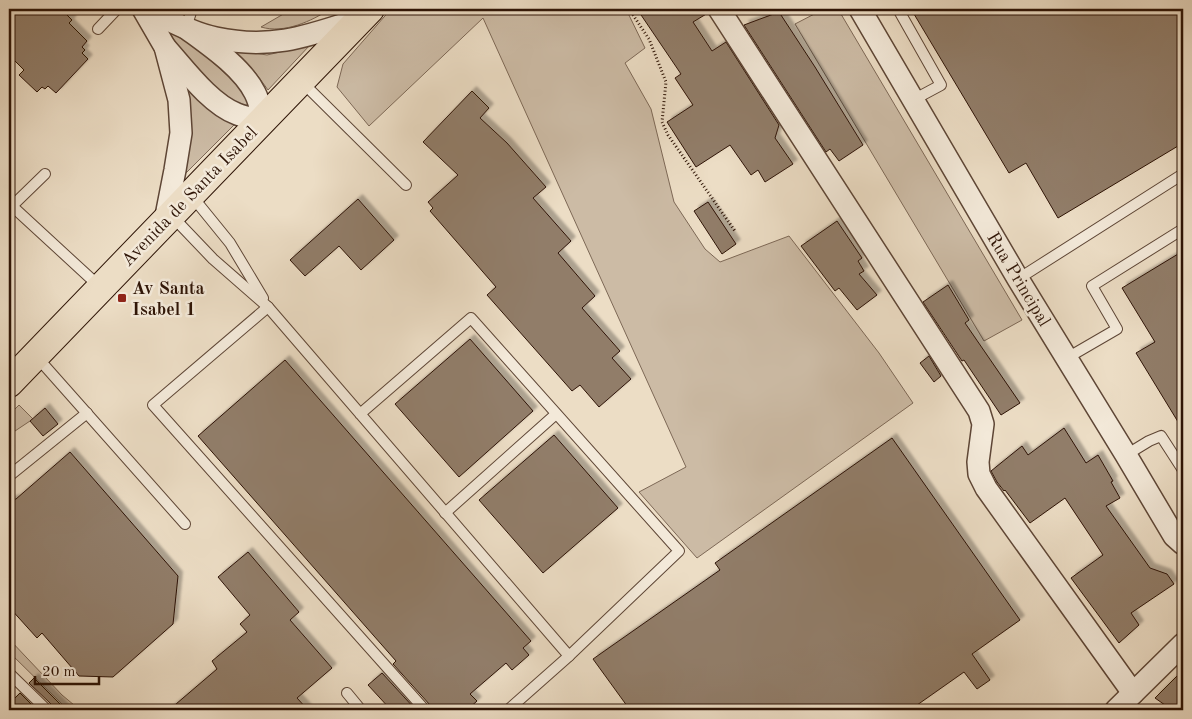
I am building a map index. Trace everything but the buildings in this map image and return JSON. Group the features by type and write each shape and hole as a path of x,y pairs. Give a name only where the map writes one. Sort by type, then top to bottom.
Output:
{"main road":[{"name":"Avenida de Santa Isabel","path":"9,383 365,14"}],"street":[{"path":"144,9 165,47 222,106 248,118 264,119 255,92 246,79 189,18"},
{"path":"144,9 189,18 215,38 267,43 304,37 365,14"},
{"path":"719,9 979,411 983,424 978,468 986,488 1133,693"},
{"name":"Rua Principal","path":"860,9 1018,279 1174,536 1183,544"},
{"path":"165,47 179,100 181,132 168,218"},
{"path":"1116,710 1183,644"}],"lane":[{"path":"98,29 117,9"},
{"path":"898,9 941,85 913,100"},
{"path":"301,81 406,185"},
{"path":"46,174 10,207 100,288"},
{"path":"1018,279 1183,174"},
{"path":"191,194 230,243 268,307"},
{"path":"168,218 268,307 569,656"},
{"path":"1067,358 1117,330 1092,286 1183,229"},
{"path":"268,307 153,405 425,710"},
{"path":"360,414 471,318 679,551 569,656 508,710"},
{"path":"36,355 185,524"},
{"path":"9,476 87,413"},
{"path":"445,512 556,414"},
{"path":"1126,455 1161,436 1183,470"},
{"path":"9,673 47,710"},
{"path":"347,693 361,710"}],"path":[{"path":"629,9 649,39 666,82 662,122 665,129 735,231"}],"shaded area":[{"path":"292,9 330,9 315,18 288,28 270,29 261,27"},
{"path":"391,9 626,9 645,48 625,63 651,109 674,202 705,249 720,262 789,236 879,353 913,403 697,558 639,492 686,467 483,18 369,126 337,87 343,64"},
{"path":"824,9 838,9 1022,320 984,341 795,24"},
{"path":"177,31 243,89 250,107 247,110 224,99 175,45 171,34"},
{"path":"310,45 268,90 255,72 229,54 235,50 267,55"},
{"path":"182,77 236,123 183,176"},
{"path":"19,405 33,419 9,435 9,415"},
{"path":"9,639 62,695 80,710 68,710 9,652"}],"place":[{"name":"Av Santa Isabel 1","path":"122,298"}]}
